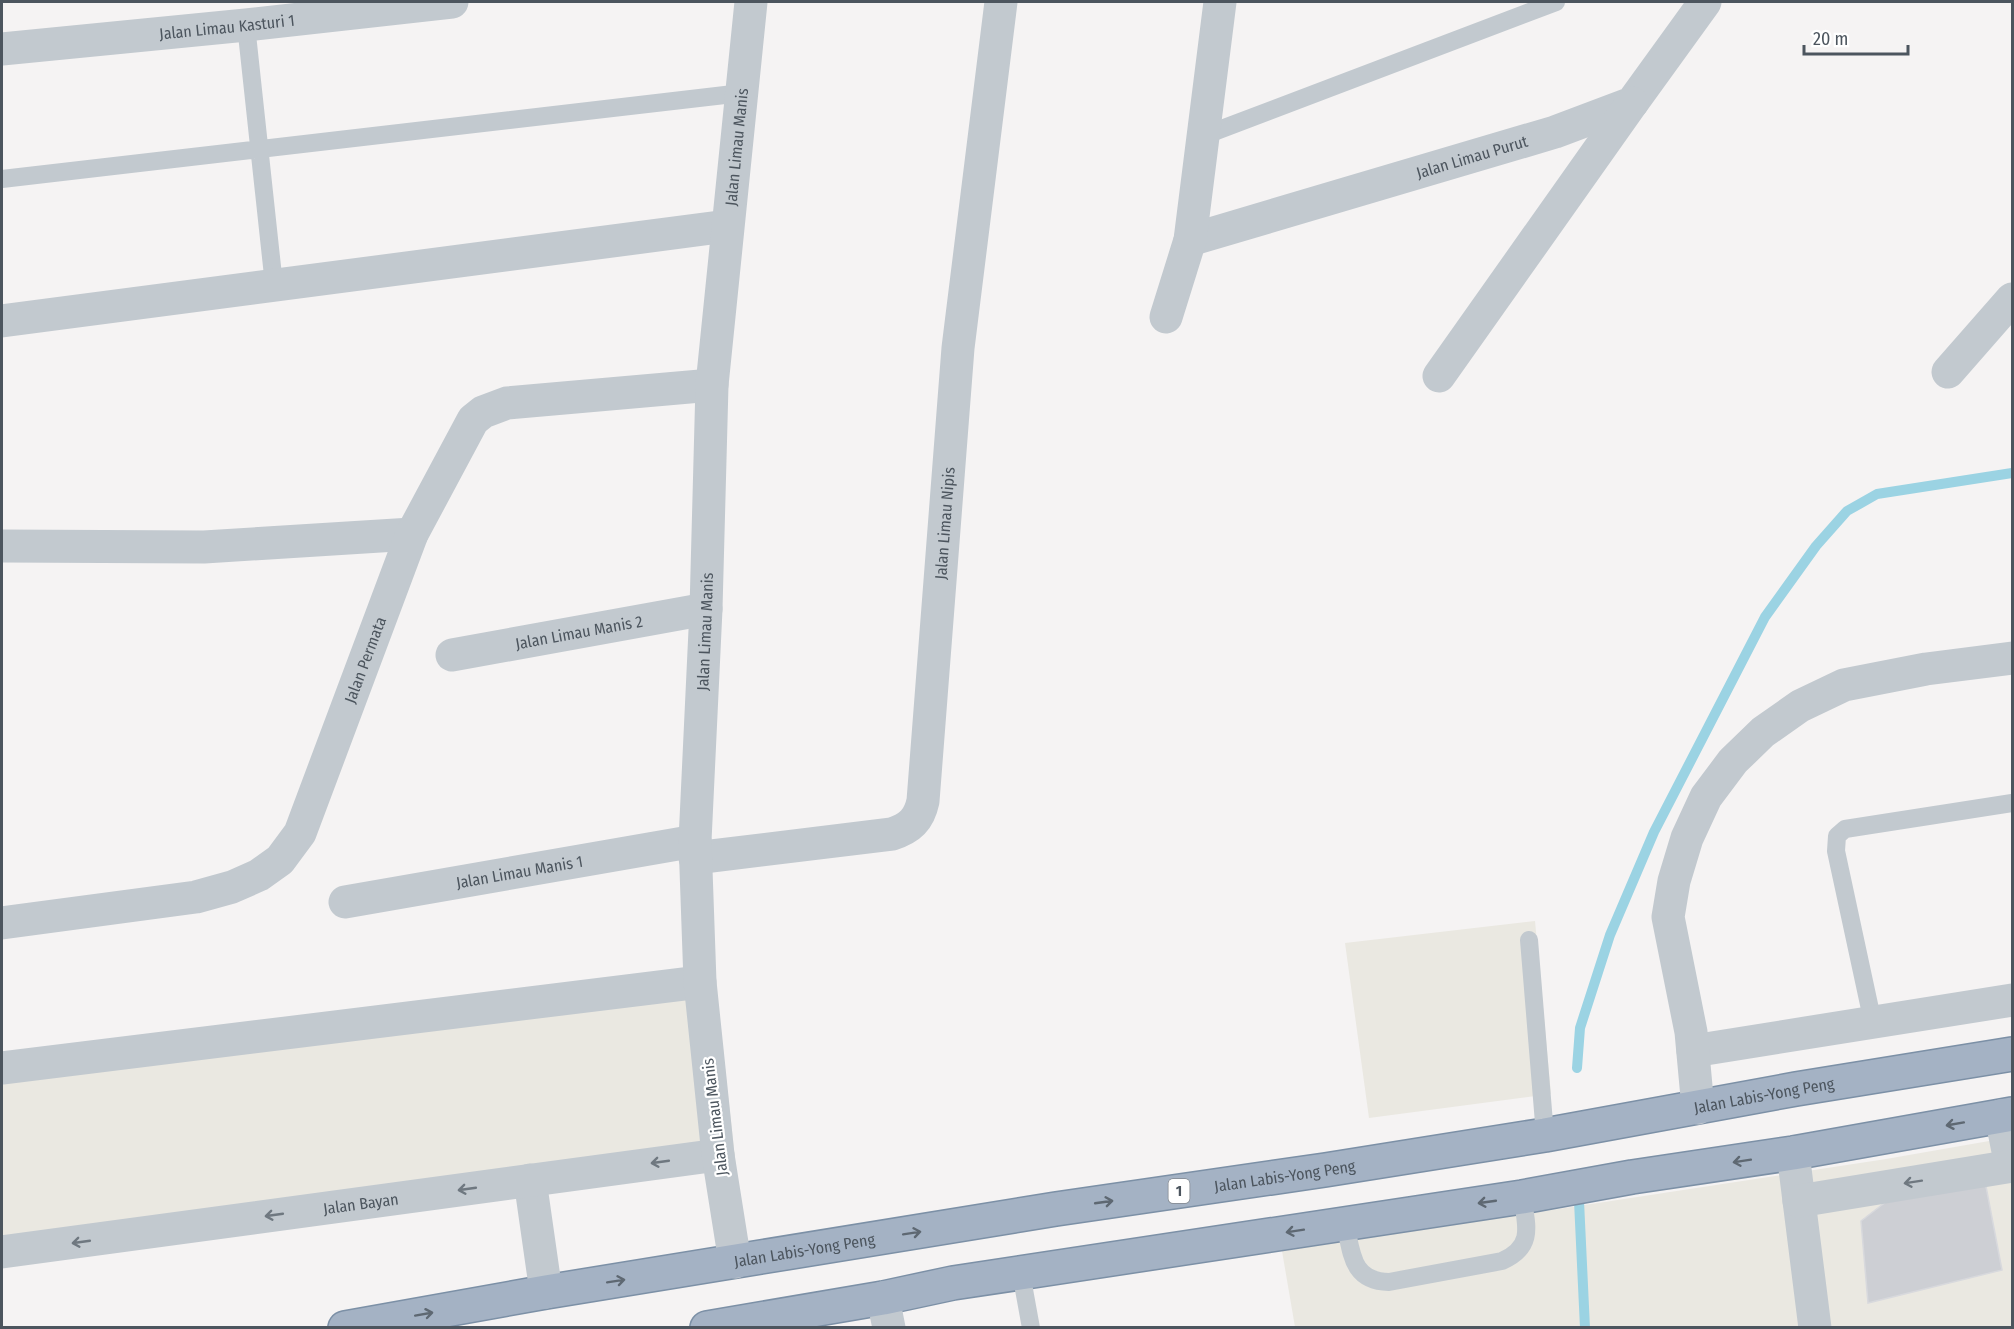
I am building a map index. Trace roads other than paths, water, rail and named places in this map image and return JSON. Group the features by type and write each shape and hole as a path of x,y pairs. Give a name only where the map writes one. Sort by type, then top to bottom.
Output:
{"highway":[{"name":"Jalan Labis-Yong Peng","path":"345,1328 1056,1209 1313,1172 1545,1135 1796,1089 2013,1054"},
{"path":"707,1328 886,1313 953,1283 1522,1197 2007,1115"}],"street":[{"name":"Jalan Limau Kasturi 1","path":"2,49 452,2"},
{"name":"Jalan Limau Manis","path":"735,1262 718,1155 700,982 695,849 706,609 712,384 751,2"},
{"name":"Jalan Limau Nipis","path":"695,849 892,834 914,824 921,813 957,358 1001,2"},
{"path":"1166,317 1190,240 1220,2"},
{"path":"1439,376 1705,2"},
{"name":"Jalan Limau Purut","path":"1190,240 1555,132 1632,102"},
{"path":"2,321 728,226"},
{"path":"1948,372 2013,299"},
{"name":"Jalan Permata","path":"2,924 196,897 232,887 259,875 280,860 300,833 412,534 473,420 483,412 507,403 712,384"},
{"path":"2,546 204,547 412,534"},
{"name":"Jalan Limau Manis 2","path":"452,656 706,609"},
{"path":"1698,1108 1693,1051 1668,917 1674,881 1687,838 1706,797 1733,761 1763,732 1800,706 1844,685 1926,669 2013,658"},
{"name":"Jalan Limau Manis 1","path":"345,902 695,849"},
{"path":"2,1068 700,982"},
{"path":"1693,1051 2013,1000"},
{"path":"1799,1201 2012,1166 2007,1115"},
{"path":"1793,1153 1815,1328"},
{"name":"Jalan Bayan","path":"2,1252 718,1155"},
{"path":"530,1180 546,1293"}],"lane":[{"path":"1203,136 1556,2"},
{"path":"246,25 274,285"},
{"path":"2,179 742,93"},
{"path":"1873,1023 1836,851 1837,836 1845,829 2013,803"},
{"path":"1529,940 1545,1135"},
{"path":"1345,1223 1357,1270 1366,1278 1377,1282 1389,1282 1502,1261 1513,1256 1522,1248 1526,1237 1527,1225 1522,1197"},
{"path":"1021,1273 1031,1328"}],"waterway":[{"path":"1577,1068 1580,1028 1610,935 1654,832 1765,617 1816,546 1847,511 1877,494 2012,473"},
{"path":"1579,1201 1585,1328"}]}
